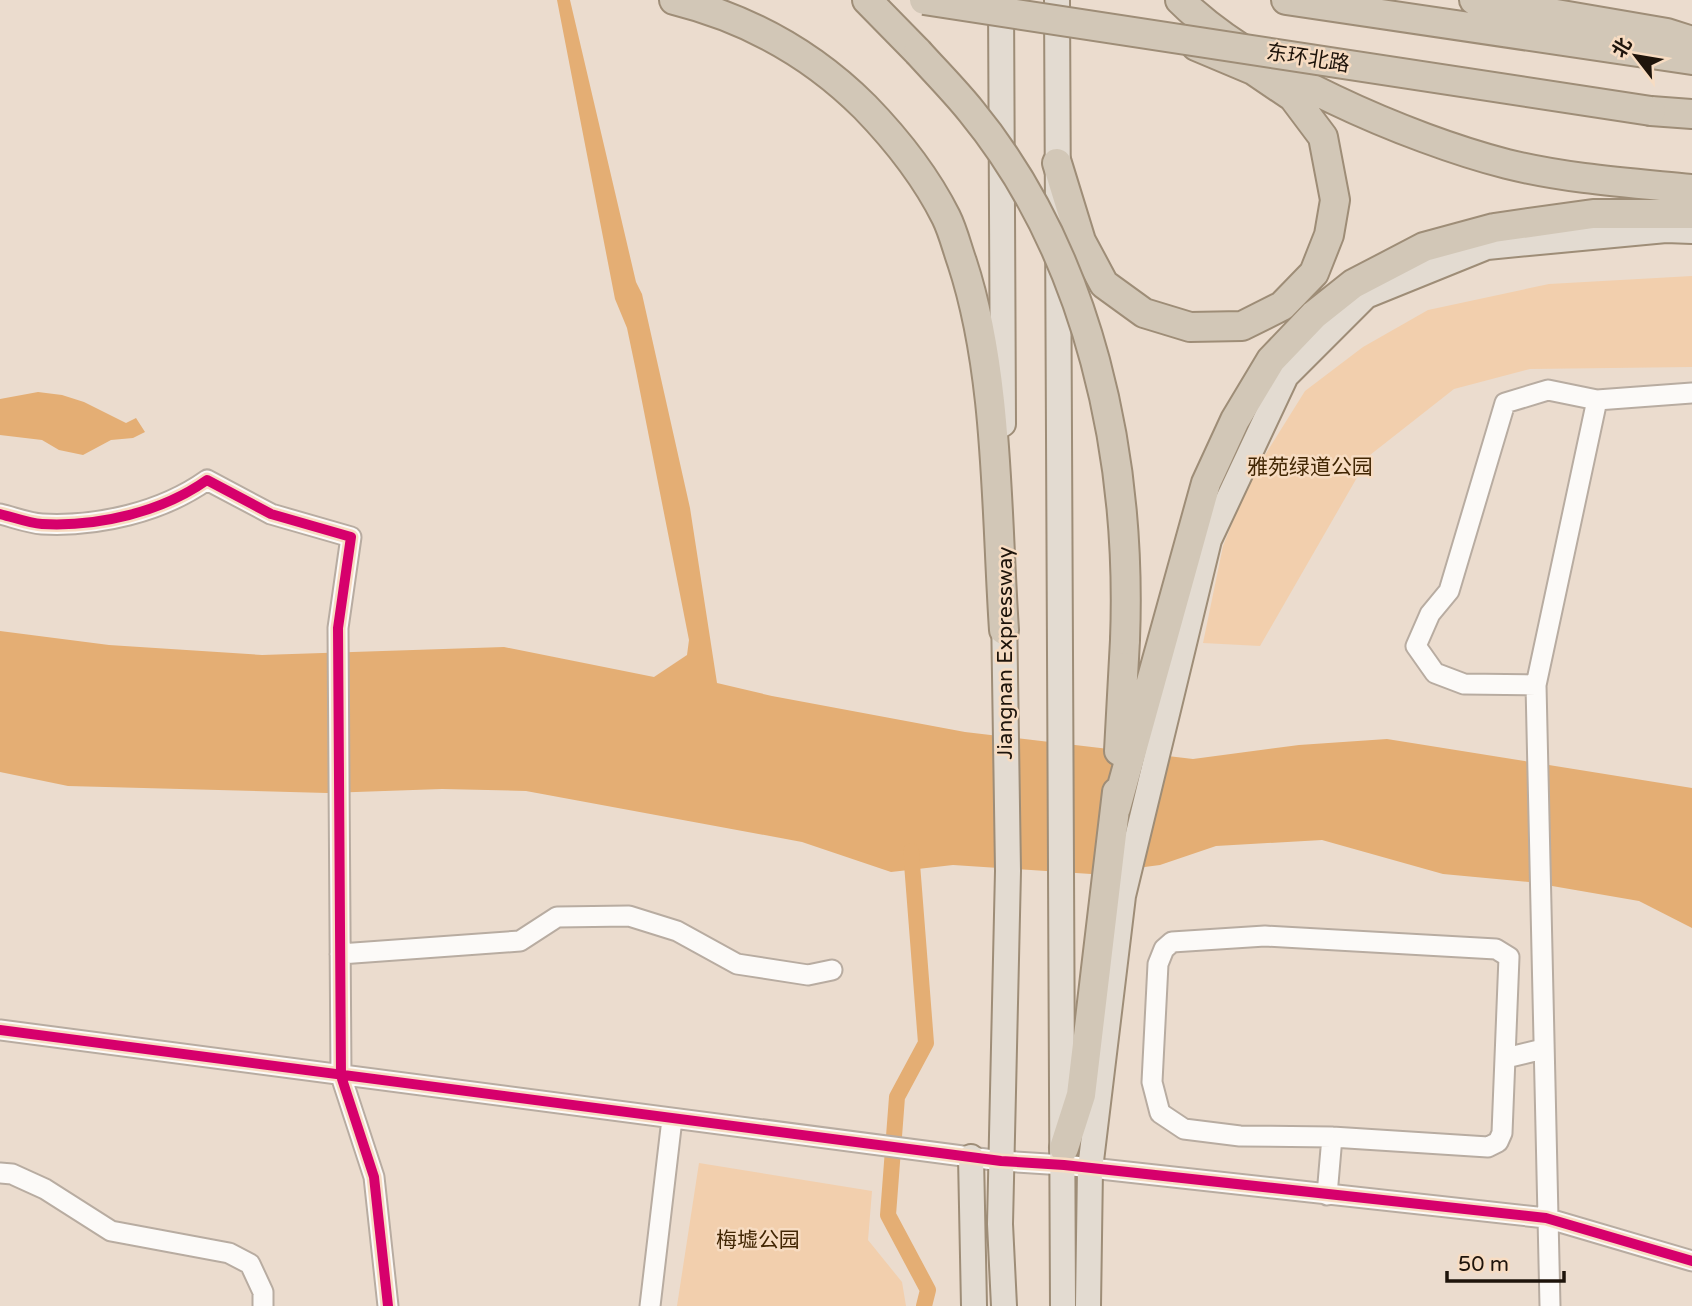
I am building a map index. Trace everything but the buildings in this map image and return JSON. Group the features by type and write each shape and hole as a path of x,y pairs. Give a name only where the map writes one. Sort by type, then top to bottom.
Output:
{"highway":[{"path":"674,0 698,6 775,37 844,86 902,146 947,219 971,291 988,384 1004,630"},
{"path":"867,0 973,113 1016,177 1071,284 1102,386 1118,461 1126,552 1128,735"},
{"name":"东环北路","path":"924,0 1651,111 1692,114"},
{"path":"1180,0 1198,19 1272,66 1345,104 1427,138 1507,164 1604,180 1692,189"},
{"path":"1286,0 1671,43"},
{"path":"1474,0 1671,43 1692,60"},
{"path":"1057,163 1081,241 1104,284 1144,313 1190,327 1242,326 1282,306 1314,273 1329,235 1335,200 1322,137 1293,97 1253,70 1177,38"},
{"path":"1064,1156 1081,1095 1107,875 1128,735 1206,483 1235,421 1271,360 1314,315 1353,284 1424,247 1494,228 1593,214 1692,214"}],"main road":[{"name":"Jiangnan Expressway","path":"1001,0 1008,871 1001,1161 1004,1306"},
{"path":"1057,0 1063,1306"},
{"path":"1088,1306 1090,1169 1123,896 1206,554 1286,376 1366,296 1488,247 1666,230 1692,231"},
{"path":"971,1157 974,1306"}],"street":[{"path":"1536,685 1464,684 1435,673 1416,646 1430,614 1449,591 1505,403 1548,390 1597,400 1692,393"},
{"path":"1550,1306 1536,685 1597,400"},
{"path":"0,514 41,524 122,517 181,498 207,480 271,514 351,537 338,628 341,1076 374,1177 388,1306"},
{"path":"340,954 520,941 557,917 629,916 677,932 737,964 808,975 832,970"},
{"path":"1265,936 1496,949 1508,957 1510,977 1502,1133 1498,1143 1488,1147 1332,1137 1240,1136 1184,1129 1160,1113 1152,1082 1158,964 1164,949 1172,942 1265,936"},
{"path":"0,1030 1001,1161 1064,1156 1090,1169 1546,1218 1692,1261"},
{"path":"1506,1058 1543,1049"},
{"path":"650,1306 672,1119"},
{"path":"1327,1195 1332,1137"},
{"path":"0,1173 12,1174 45,1189 111,1231 229,1252 250,1264 263,1292 263,1306"}],"green space":[{"name":"雅苑绿道公园","path":"1692,276 1692,367 1530,369 1454,389 1370,455 1260,646 1203,643 1223,546 1250,479 1305,391 1363,347 1428,310 1549,284"},
{"name":"梅墟公园","path":"699,1163 872,1191 868,1240 902,1282 906,1306 677,1306"}],"shaded area":[{"path":"557,0 570,0 636,282 642,294 690,508 717,683 965,732 1193,759 1299,745 1387,739 1692,788 1692,928 1639,901 1529,882 1443,874 1322,840 1216,846 1160,865 1091,874 953,865 891,872 802,842 526,791 442,789 327,793 68,786 0,772 0,631 109,645 262,655 504,647 654,677 687,655 689,640 636,371 627,328 615,299"},
{"path":"38,392 62,395 84,402 126,423 136,418 145,432 133,438 111,440 83,455 59,450 42,440 0,435 0,399"}],"waterway":[{"path":"911,851 926,1043 897,1097 888,1215 928,1290 924,1306"}],"cycle path":[{"path":"0,514 42,524 107,520 150,509 207,480 271,514 351,537 338,628 341,1076 374,1177 388,1306"},
{"path":"0,1030 1001,1161 1064,1165 1546,1218 1692,1261"}]}
